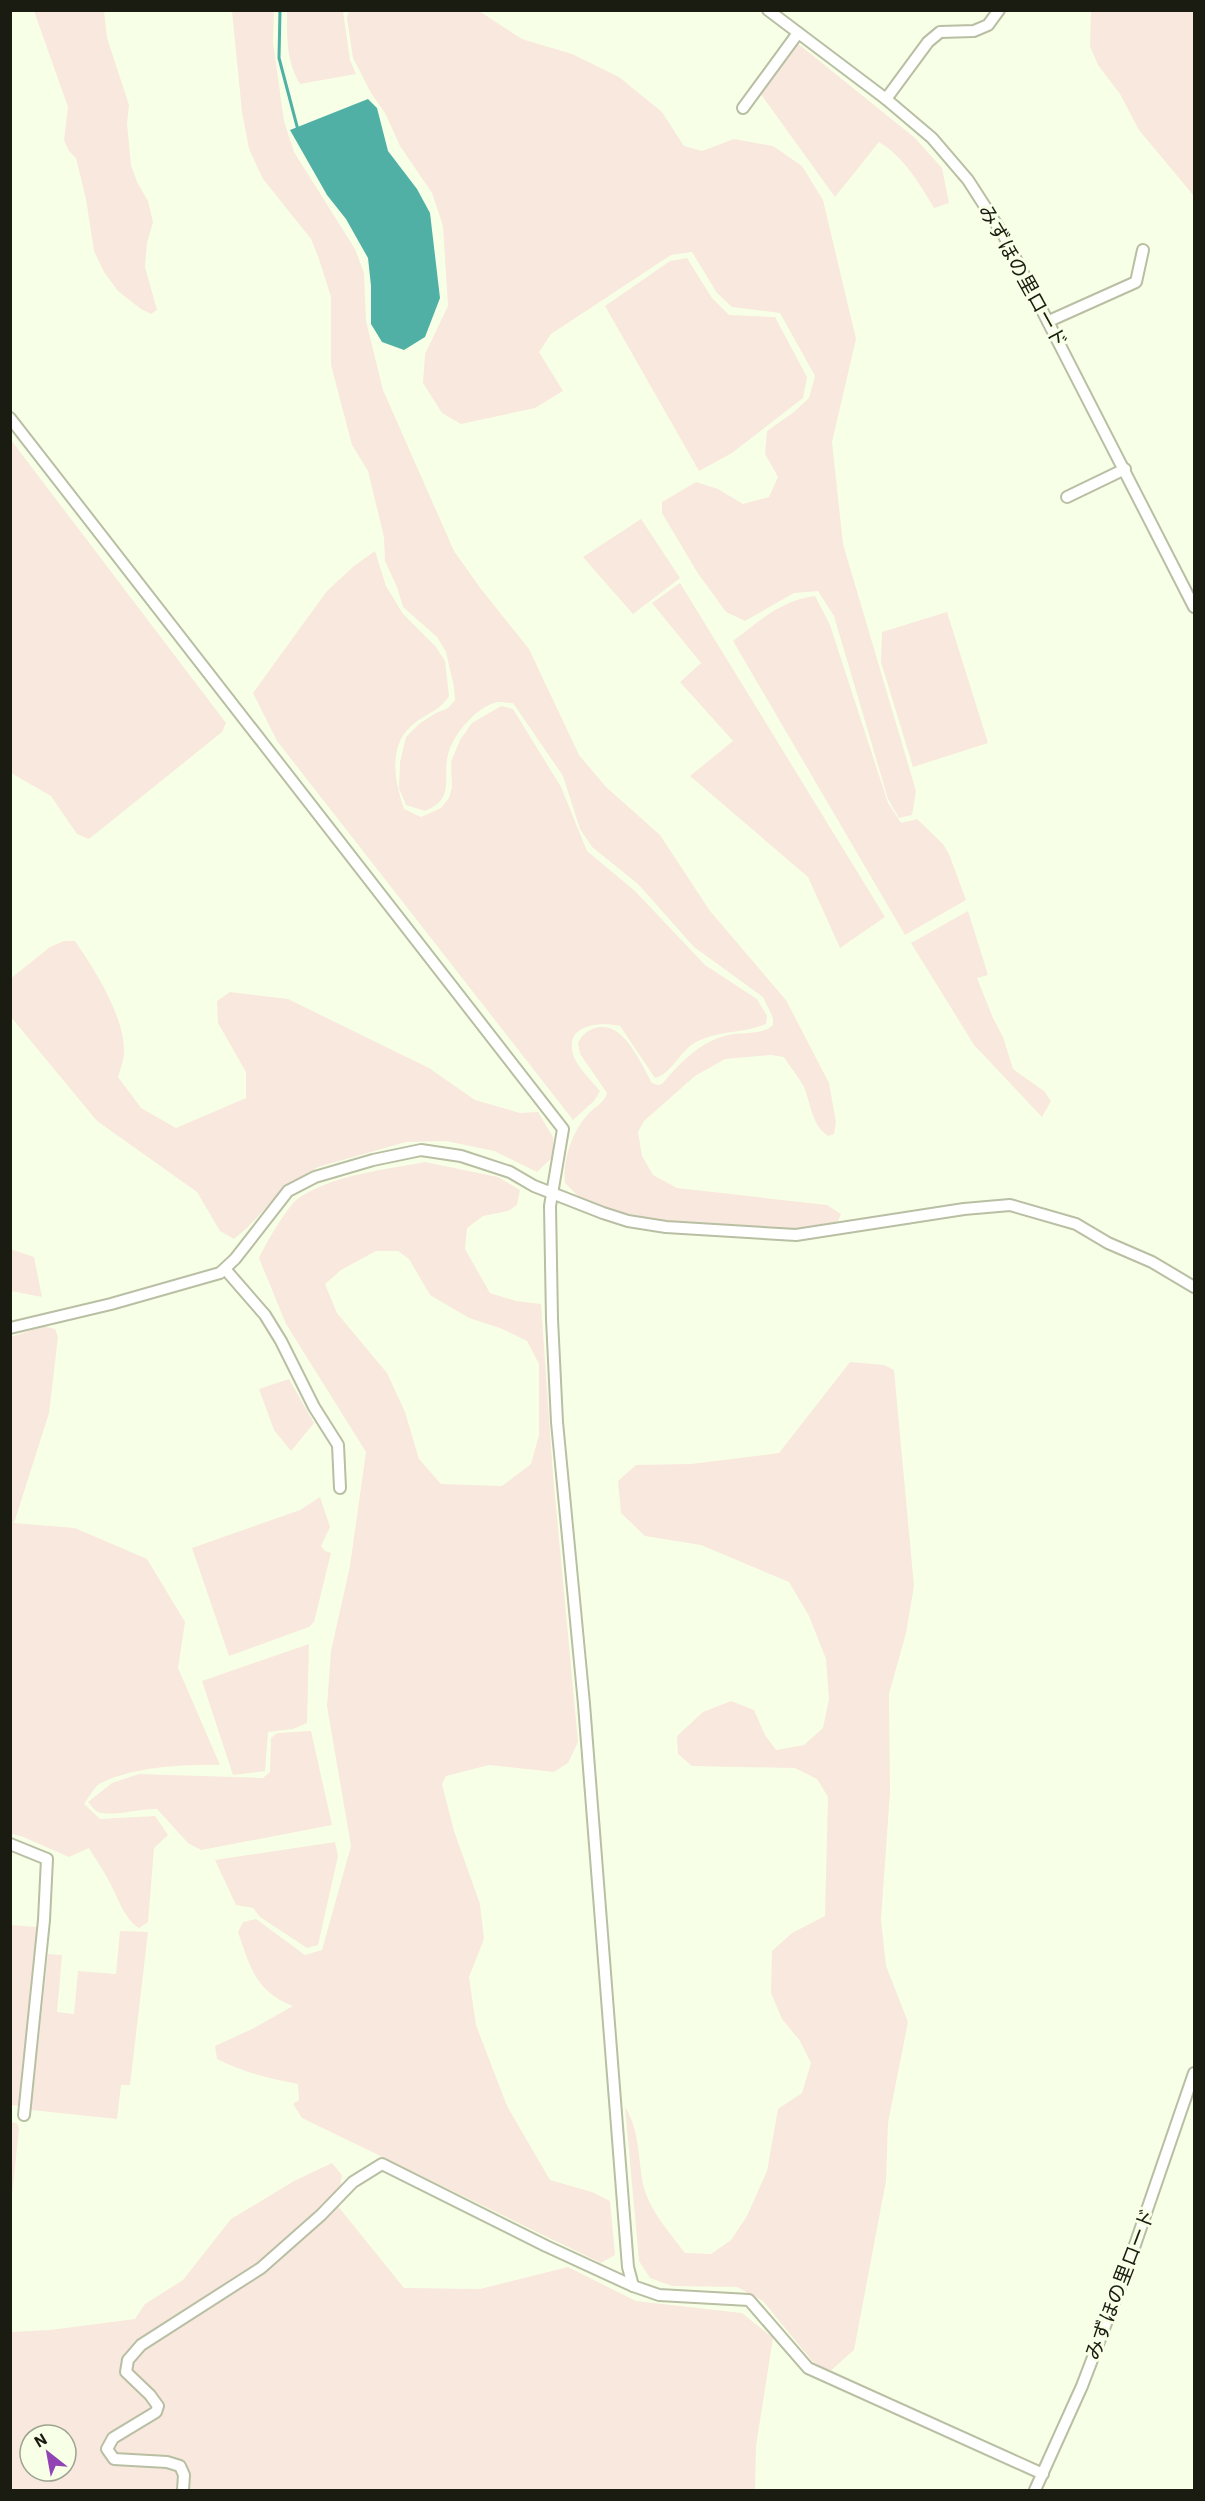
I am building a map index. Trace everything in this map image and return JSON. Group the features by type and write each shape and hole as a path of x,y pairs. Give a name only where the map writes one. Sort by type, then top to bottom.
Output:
{"street":[{"name":"みずほの里ロード","path":"768,10 886,99 932,138 969,180 1004,236 1049,321 1194,607"},
{"path":"886,99 927,42 940,32 974,31 988,25 999,10"},
{"path":"743,108 798,33"},
{"path":"1049,321 1136,282 1143,250"},
{"path":"10,418 563,1130 555,1185 551,1194 552,1319 557,1422 584,1704 628,2267 633,2286"},
{"path":"1067,497 1125,469"},
{"path":"10,1328 122,1301 220,1273 235,1259 288,1191 315,1177 374,1160 421,1150 461,1156 510,1172 551,1194 628,1221 666,1227 796,1235 964,1209 1010,1205 1076,1224 1108,1243 1152,1262 1194,1287"},
{"path":"225,1269 265,1315 281,1341 314,1407 338,1445 340,1488"},
{"path":"10,1844 46,1859 44,1920 24,2115"},
{"name":"みずほの里ロード","path":"1035,2490 1082,2385 1126,2271 1194,2073"},
{"path":"183,2490 184,2475 180,2466 167,2462 114,2459 107,2449 113,2438 156,2412 158,2406 126,2372 128,2360 141,2345 261,2268 321,2215 353,2182 382,2164 633,2286 658,2295 750,2300 808,2368 1043,2474"}],"shaded area":[{"path":"34,11 104,11 107,38 129,105 127,123 131,165 137,182 148,201 153,222 147,243 145,267 157,310 151,314 118,291 104,272 94,251 86,199 76,158 69,151 64,140 68,107"},
{"path":"232,11 274,11 273,42 284,121 294,152 355,249 364,273 366,321 383,390 454,551 529,649 579,755 606,787 660,835 710,911 786,1000 829,1083 836,1122 834,1134 828,1136 818,1126 803,1085 784,1057 771,1055 725,1059 695,1076 644,1121 638,1132 642,1156 653,1175 677,1188 827,1205 841,1214 838,1221 832,1224 794,1231 692,1226 599,1208 582,1200 565,1183 567,1155 578,1128 589,1113 602,1102 607,1093 580,1054 578,1043 587,1032 605,1027 614,1030 630,1045 652,1083 658,1085 662,1084 699,1048 728,1035 752,1033 769,1028 773,1025 773,1018 763,997 694,947 638,884 592,847 580,829 563,776 513,703 498,702 482,709 460,730 448,755 445,792 437,804 425,811 406,805 399,788 400,762 406,737 419,724 448,708 455,700 454,687 446,652 437,637 403,607 385,561 384,537 368,471 352,445 331,365 331,297 319,259 311,239 263,179 249,149 242,112"},
{"path":"287,11 343,11 350,60 356,74 300,84 290,58"},
{"path":"349,11 479,11 522,39 572,54 619,77 662,112 684,146 702,151 734,139 773,146 802,166 823,200 856,339 832,442 843,544 916,791 912,815 899,818 888,799 834,616 818,591 794,593 745,621 726,612 697,572 662,513 662,502 696,482 718,489 743,504 769,497 778,477 765,454 767,431 809,398 815,376 780,313 732,307 717,293 692,252 671,255 551,334 539,352 563,391 535,408 461,424 442,413 423,383 425,354 448,306 443,226 432,193 400,146 385,113 371,93 353,58 347,18"},
{"path":"1091,11 1194,11 1194,196 1139,130 1120,94 1098,65 1090,46"},
{"path":"796,42 915,138 942,168 949,203 934,208 917,180 903,163 879,142 835,197 760,93"},
{"path":"687,258 712,298 729,315 775,317 807,377 803,398 732,453 699,471 605,306 670,261"},
{"path":"11,440 226,723 222,732 89,839 77,834 51,796 11,773"},
{"path":"641,519 680,578 633,614 583,557"},
{"path":"375,551 386,586 403,614 436,647 445,661 449,696 438,708 416,722 400,740 395,762 404,809 421,817 441,808 449,798 452,787 451,762 460,740 472,723 501,706 513,709 561,787 587,851 635,891 705,965 757,999 767,1016 766,1024 711,1036 693,1044 666,1072 655,1078 620,1026 602,1024 585,1028 573,1038 574,1057 600,1091 594,1101 573,1120 277,741 253,693 327,591 354,566"},
{"path":"680,583 885,917 840,948 808,877 690,776 733,741 680,682 701,663 652,603"},
{"path":"815,596 830,625 888,803 901,823 917,819 943,844 966,900 905,935 733,641 781,607"},
{"path":"947,612 988,743 913,767 881,662 882,632"},
{"path":"968,911 988,975 977,978 1003,1037 1013,1069 1044,1091 1051,1101 1042,1117 974,1045 911,943"},
{"path":"64,941 75,941 100,980 115,1010 124,1055 118,1077 141,1108 176,1128 246,1098 246,1072 218,1023 217,1001 230,992 288,999 429,1068 475,1100 520,1113 538,1112 553,1137 554,1156 537,1172 494,1151 446,1141 406,1142 318,1167 285,1187 234,1239 220,1231 197,1192 97,1121 11,1017 10,979 50,947"},
{"path":"425,1162 498,1177 520,1190 517,1205 508,1211 483,1216 467,1228 465,1249 490,1293 516,1301 541,1304 553,1475 578,1742 568,1763 554,1772 489,1765 446,1776 442,1784 454,1831 480,1904 484,1939 469,1977 476,2025 507,2106 550,2180 592,2192 610,2201 615,2255 601,2263 302,2118 293,2104 299,2100 298,2084 236,2068 217,2059 215,2046 293,2006 270,1993 256,1977 238,1932 243,1922 256,1919 305,1955 322,1950 351,1846 327,1706 331,1651 350,1566 366,1452 286,1324 259,1258 283,1216 300,1197 314,1189 345,1178","holes":["376,1251 398,1251 409,1259 430,1295 469,1318 500,1328 527,1341 539,1364 539,1435 531,1464 502,1486 441,1484 419,1459 405,1412 387,1373 337,1313 325,1284 341,1270"]},
{"path":"10,1249 34,1257 42,1297 11,1291"},
{"path":"43,1326 55,1329 58,1337 49,1413 14,1523 75,1528 147,1559 185,1622 178,1668 220,1765 175,1766 128,1773 98,1785 84,1804 100,1819 155,1816 168,1835 154,1848 148,1922 139,1928 126,1914 89,1848 69,1857 21,1836 11,1834 11,1337"},
{"path":"850,1362 884,1365 894,1370 914,1586 906,1633 889,1694 890,1792 881,1919 886,1966 908,2022 888,2123 886,2181 854,2350 829,2372 812,2361 763,2301 737,2287 672,2286 650,2278 639,2261 625,2107 636,2135 643,2184 655,2212 685,2253 711,2254 731,2240 747,2216 767,2171 778,2109 802,2093 811,2063 800,2041 782,2019 771,1993 772,1951 792,1933 825,1916 828,1797 817,1779 795,1768 692,1766 678,1754 677,1736 703,1712 731,1701 754,1710 765,1735 776,1750 804,1745 823,1728 829,1699 826,1659 809,1616 789,1582 701,1545 645,1536 621,1513 618,1481 636,1465 691,1464 779,1453"},
{"path":"289,1379 314,1423 291,1451 274,1430 259,1389"},
{"path":"320,1497 330,1527 321,1546 325,1551 331,1553 314,1622 309,1627 229,1656 192,1548 300,1510"},
{"path":"309,1644 307,1723 293,1729 268,1732 265,1771 233,1775 202,1681"},
{"path":"311,1731 332,1825 201,1850 188,1843 157,1809 104,1813 97,1811 88,1802 112,1783 139,1774 263,1778 270,1772 271,1738 277,1733"},
{"path":"335,1842 338,1856 318,1945 307,1948 260,1917 253,1908 236,1905 215,1860"},
{"path":"10,1925 37,1927 21,2106 11,2105"},
{"path":"120,1931 148,1932 130,2085 121,2085 117,2119 31,2110 48,1954 62,1955 57,2012 74,2014 78,1971 116,1974"},
{"path":"11,2122 17,2123 19,2128 11,2205"},
{"path":"332,2163 342,2175 337,2205 404,2288 480,2289 568,2267 636,2301 742,2313 773,2338 756,2446 755,2490 11,2490 11,2332 50,2330 135,2319 145,2304 183,2280 231,2219 294,2181"}],"water":[{"path":"368,99 377,108 388,151 417,189 430,213 440,298 425,337 404,350 382,342 371,324 368,258 346,219 327,195 290,130"}],"waterway":[{"path":"280,10 279,58 298,130"}]}
